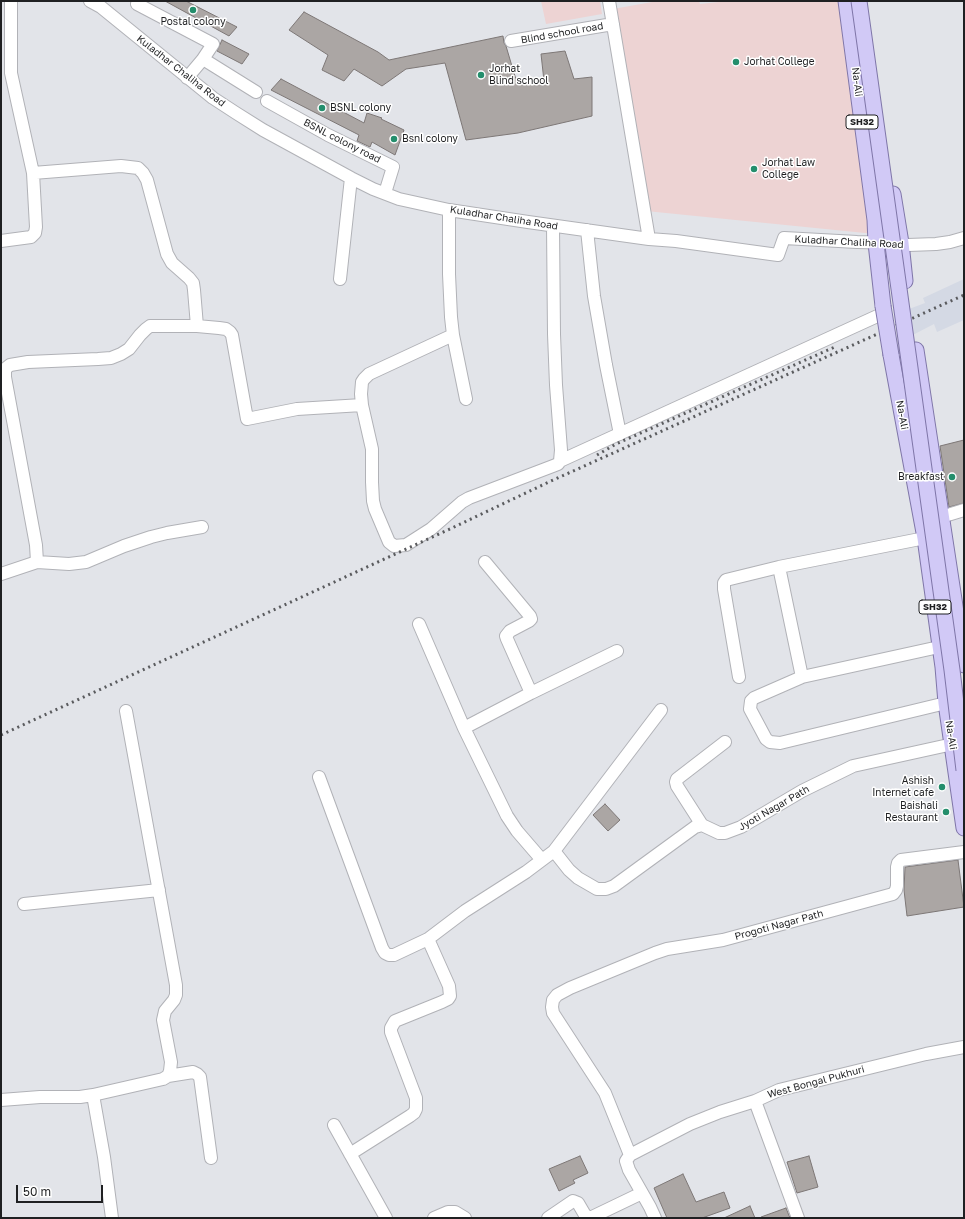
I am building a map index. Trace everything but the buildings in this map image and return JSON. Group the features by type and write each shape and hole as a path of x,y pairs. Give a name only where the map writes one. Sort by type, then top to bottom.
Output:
{"main road":[{"name":"Na-Ali","path":"846,1 875,220 883,310 925,538 964,828"},
{"path":"859,1 952,670 964,770"},
{"path":"866,1 894,202 902,243 904,277 964,665"}],"street":[{"path":"1,242 31,237 35,233 36,227 33,173 11,73 11,1"},
{"name":"Kuladhar Chaliha Road","path":"90,1 100,7 213,98 289,144 351,178 399,198 450,210 553,226 778,255 784,238 902,243 908,245 936,244 964,238"},
{"path":"609,1 649,239"},
{"path":"137,4 213,44 187,78"},
{"name":"Blind school road","path":"511,41 613,24"},
{"path":"203,59 256,92"},
{"name":"BSNL colony road","path":"267,101 328,135 393,167 385,193"},
{"path":"33,173 121,166 138,168 147,180 167,254 172,263 189,278 192,284 194,290 197,326"},
{"path":"340,279 351,178"},
{"path":"450,210 450,293 453,335 466,399"},
{"path":"553,226 556,385 562,450 560,461"},
{"path":"587,230 594,296 620,434"},
{"path":"453,335 369,374 362,382 362,405 372,449 373,501 389,542 394,546 406,545 431,529 462,502 469,498 558,464 560,461 883,310"},
{"path":"37,562 36,545 5,377 6,369 10,365 28,362 111,358 129,349 140,334 150,326 197,326 226,329 232,335 247,419 297,409 362,405"},
{"path":"941,517 964,510"},
{"path":"1,574 37,562 69,564 86,562 151,536 202,527"},
{"path":"738,677 724,589 724,583 726,580 779,567 925,538"},
{"path":"485,562 530,616 531,619 529,621 510,631 506,636 506,639 532,692"},
{"path":"779,567 802,677"},
{"path":"419,624 464,728 506,816 542,860"},
{"path":"939,647 802,677 754,698 751,701 750,709 766,739 770,742 780,743 946,703"},
{"path":"464,728 532,692 617,652"},
{"path":"319,776 382,948 385,953 394,955 428,939 475,904 526,872 554,851 661,710"},
{"path":"126,711 177,991 174,1000 163,1015 171,1066 168,1076"},
{"path":"554,851 568,870 578,878 597,889 606,889 614,886 696,827 702,825 677,786 676,782 677,779 725,742"},
{"name":"Jyoti Nagar Path","path":"702,825 719,833 729,832 741,827 802,791 852,766 953,744"},
{"name":"Progoti Nagar Path","path":"630,1155 605,1093 553,1013 553,1000 557,995 570,988 667,949 723,940 893,894 897,886 897,867 901,860 964,852"},
{"path":"24,904 159,890"},
{"path":"350,1154 410,1116 416,1109 416,1098 391,1028 395,1021 442,1002 450,996 449,986 428,939"},
{"name":"West Bongal Pukhuri","path":"630,1155 690,1124 720,1112 755,1101 779,1090 926,1054 964,1048"},
{"path":"1,1100 40,1097 80,1097 163,1079 168,1076 193,1072 200,1077 211,1158"},
{"path":"93,1095 104,1157 112,1218"},
{"path":"755,1101 798,1218"},
{"path":"334,1125 386,1218"},
{"path":"630,1155 626,1161 627,1165 655,1218"},
{"path":"548,1218 573,1202 578,1203 585,1215 590,1218 642,1193"},
{"path":"434,1218 448,1212 455,1212 465,1218"}],"shaded area":[{"path":"541,1 600,1 602,14 546,24"},
{"path":"658,1 699,1 700,4 728,1 840,1 875,234 646,211 613,9"},
{"path":"964,279 964,320 937,332 934,324 907,338 901,312 925,303 923,298"}],"railway":[{"path":"1,735 551,481 964,295"},
{"path":"597,455 616,444 837,346"}],"place":[{"name":"Postal colony","path":"193,10"},
{"name":"Jorhat College","path":"736,62"},
{"name":"Jorhat Blind school","path":"481,75"},
{"name":"BSNL colony","path":"322,108"},
{"name":"Bsnl colony","path":"394,139"},
{"name":"Jorhat Law College","path":"754,169"},
{"name":"Breakfast","path":"952,477"},
{"name":"Ashish Internet cafe","path":"942,787"},
{"name":"Baishali Restaurant","path":"946,812"}]}
